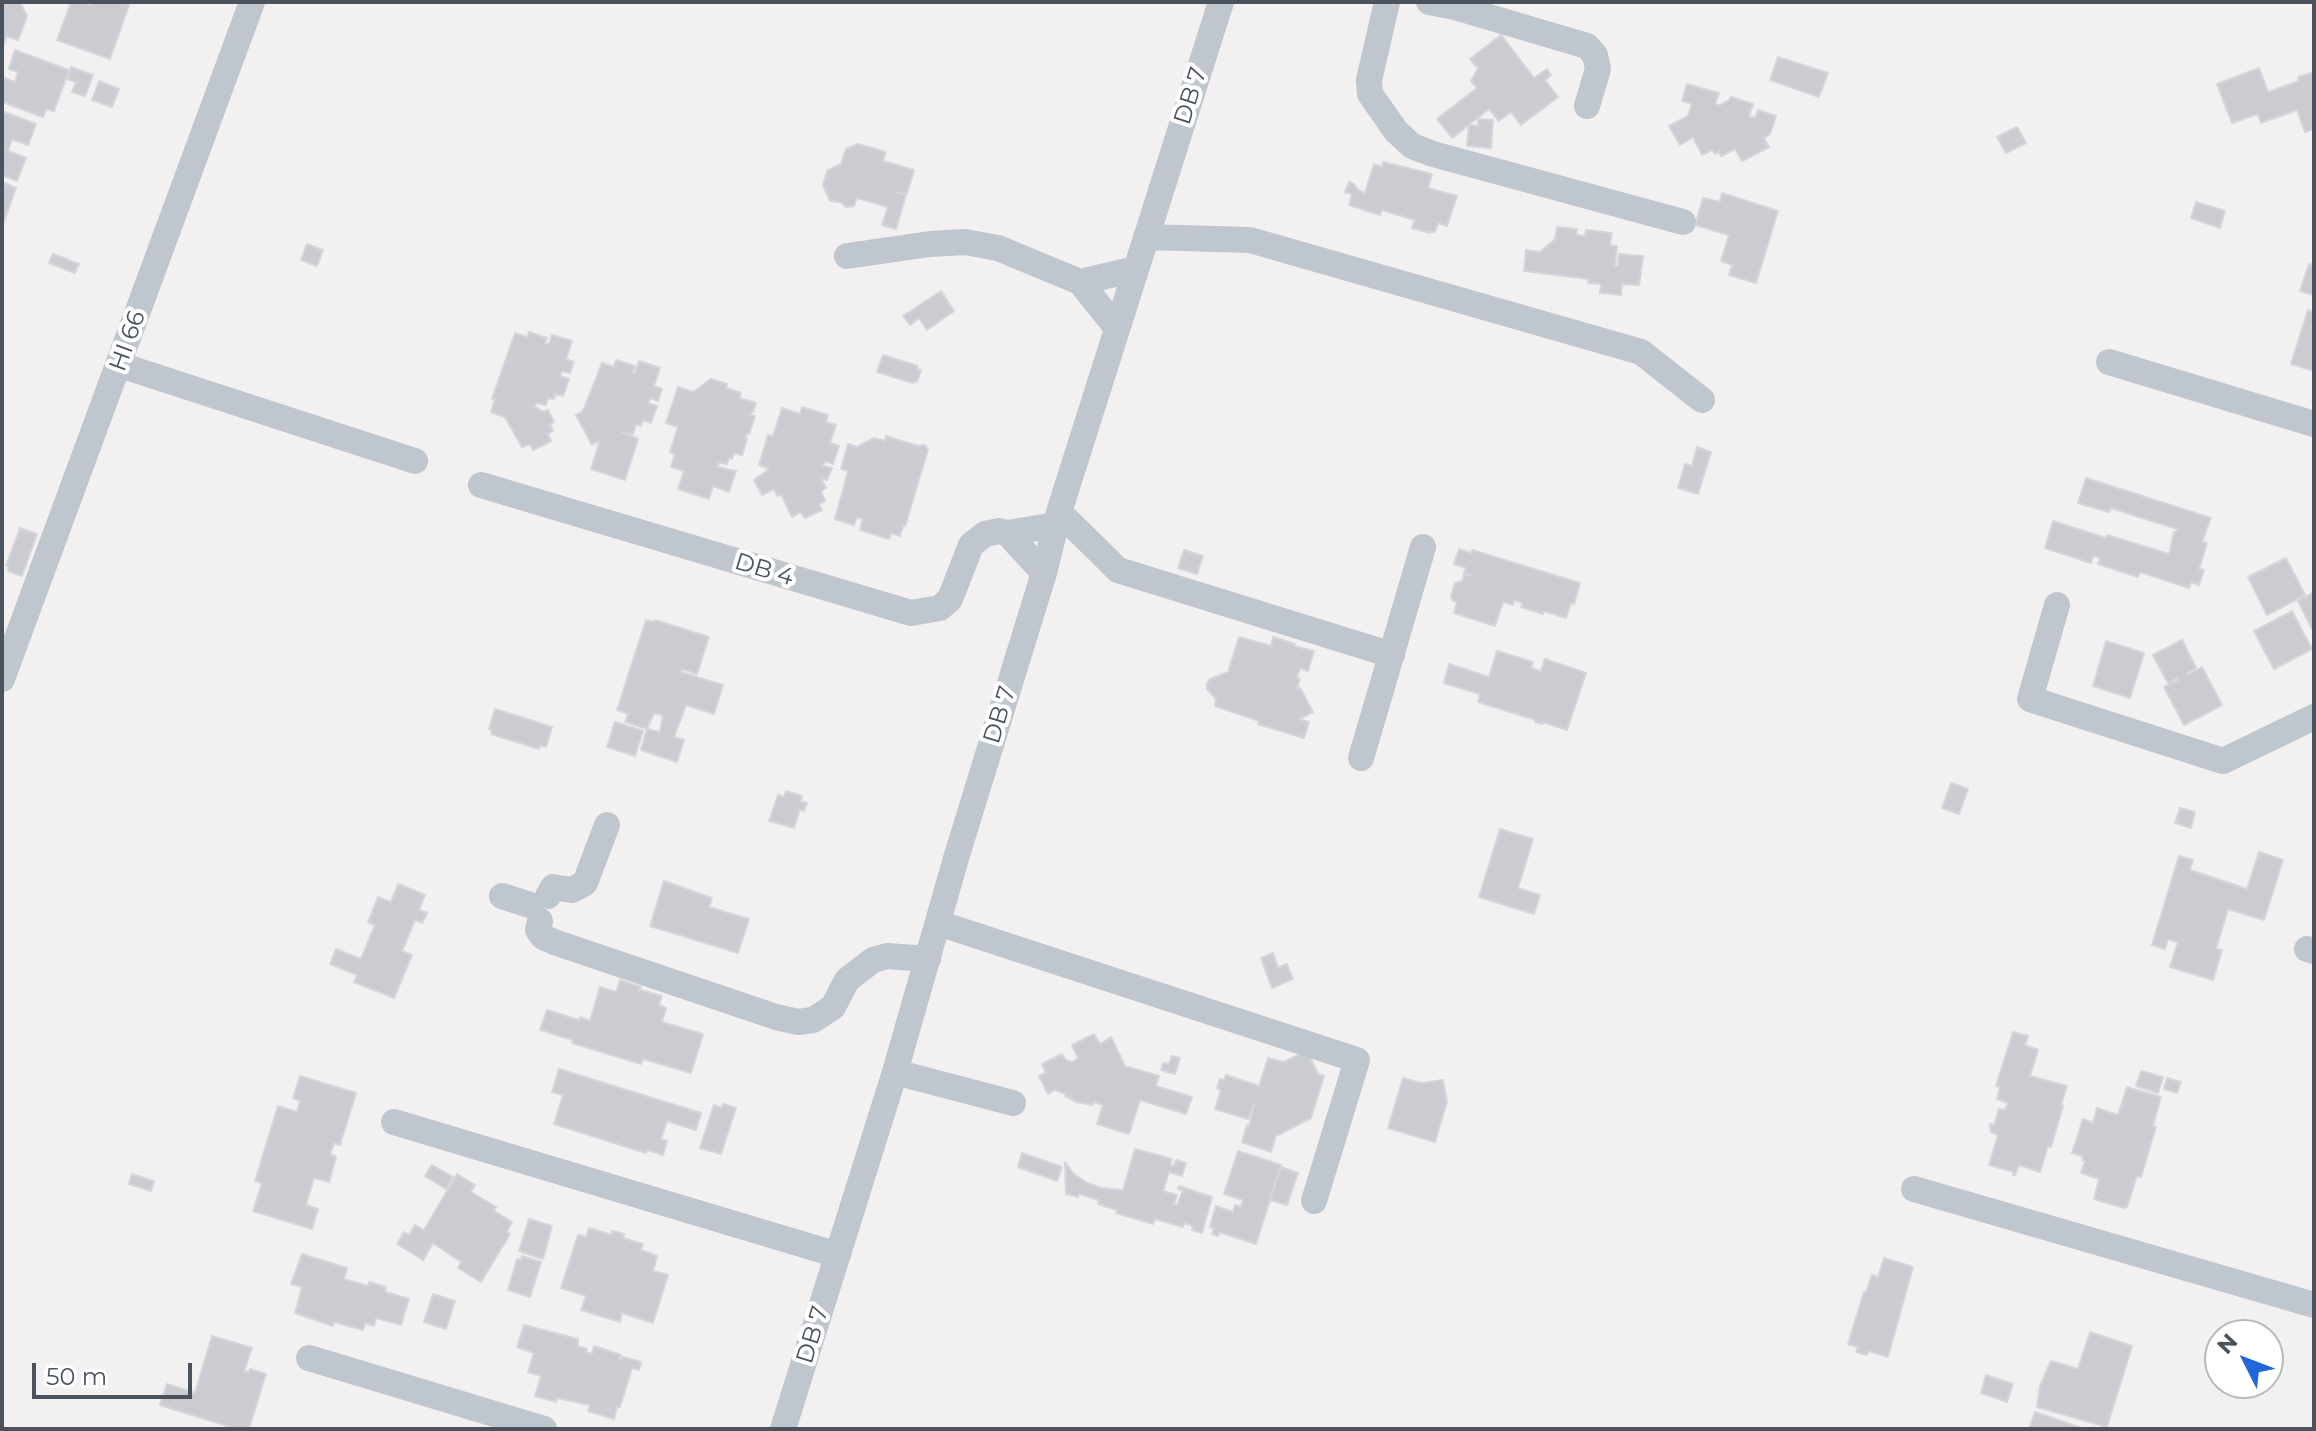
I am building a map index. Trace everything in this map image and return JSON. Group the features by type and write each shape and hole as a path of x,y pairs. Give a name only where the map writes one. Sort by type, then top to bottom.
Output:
{"street":[{"name":"HI 66","path":"2,679 252,2"},
{"name":"DB 7","path":"783,1429 895,1072 1058,519 1221,2"},
{"path":"1387,2 1369,80 1370,94 1396,131 1412,146 1683,222"},
{"path":"1429,2 1587,46 1595,55 1598,69 1587,106"},
{"path":"1146,237 1250,240 1641,352 1702,400"},
{"path":"847,256 965,242 998,248 1080,282 1117,328"},
{"path":"1080,282 1136,269"},
{"path":"2109,362 2314,424"},
{"path":"120,365 415,461"},
{"name":"DB 4","path":"481,485 911,613 940,608 950,599 971,545 985,534 1007,533 1058,519"},
{"path":"1058,519 1118,570 1392,655"},
{"path":"1007,533 1044,573"},
{"path":"1361,758 1423,547"},
{"path":"2057,605 2030,699 2223,761 2314,717"},
{"path":"607,825 585,883 572,890 553,887 540,907 538,930 543,937 798,1022 813,1020 833,1007 847,980 873,960 887,956 928,959"},
{"path":"502,896 540,907"},
{"path":"938,923 1357,1060 1314,1201"},
{"path":"895,1072 1013,1103"},
{"path":"394,1122 838,1255"},
{"path":"1914,1189 2314,1305"},
{"path":"309,1358 544,1429"}],"building":[{"path":"2,2 20,2 27,16 18,40 7,36 3,46"},
{"path":"71,2 91,5 92,2 130,2 110,59 57,40"},
{"path":"1501,35 1534,78 1547,69 1551,75 1545,80 1558,97 1521,125 1511,112 1499,121 1489,109 1452,138 1437,119 1477,88 1471,81 1478,69 1470,59"},
{"path":"15,50 69,70 54,111 46,109 43,117 2,102 4,78 15,82 18,72 9,69"},
{"path":"1778,57 1828,73 1819,97 1770,80"},
{"path":"71,67 93,75 85,96 72,92 76,82 67,79"},
{"path":"2259,68 2268,92 2314,72 2314,129 2305,132 2297,110 2261,123 2258,114 2232,123 2217,84"},
{"path":"99,81 119,89 112,107 92,100"},
{"path":"1687,84 1719,93 1715,104 1720,105 1731,97 1753,104 1749,116 1755,118 1758,110 1776,116 1770,134 1764,138 1769,147 1742,161 1735,149 1721,156 1712,150 1702,155 1693,137 1680,145 1669,126 1688,116 1692,104 1682,101"},
{"path":"2,111 36,124 28,145 12,139 8,151 26,158 17,181 2,175"},
{"path":"1478,119 1493,120 1491,148 1467,146 1469,125 1478,126"},
{"path":"2017,127 2026,143 2006,153 1997,137"},
{"path":"858,144 886,152 883,161 914,170 907,194 897,193 906,195 896,229 882,225 888,207 857,198 854,206 846,207 840,202 830,201 823,185 827,171 841,164 846,149"},
{"path":"1383,162 1432,174 1428,188 1457,196 1447,226 1438,223 1435,232 1430,233 1412,228 1415,220 1382,210 1380,215 1349,205 1352,194 1345,192 1349,182 1365,193 1374,164 1382,167"},
{"path":"2,182 16,188 3,224 2,223"},
{"path":"1722,193 1778,211 1756,283 1729,275 1732,265 1721,261 1729,235 1695,225 1703,198 1720,202"},
{"path":"2196,202 2225,211 2220,228 2191,218"},
{"path":"1557,227 1577,229 1576,235 1585,236 1586,230 1612,233 1610,245 1617,246 1615,266 1618,266 1619,254 1643,256 1639,285 1622,284 1621,295 1600,293 1601,284 1588,283 1589,279 1524,271 1526,250 1540,252 1555,239"},
{"path":"307,244 323,250 317,266 301,260"},
{"path":"53,254 79,264 75,273 49,263"},
{"path":"2309,264 2314,266 2314,295 2300,291"},
{"path":"941,291 954,311 927,330 919,318 910,325 903,316"},
{"path":"2308,310 2314,312 2314,371 2291,364"},
{"path":"529,332 547,338 545,343 549,344 552,335 572,341 566,359 574,362 570,373 562,371 560,376 569,379 563,396 555,394 554,399 548,398 546,405 537,403 534,406 543,412 548,410 554,422 550,424 553,431 548,434 551,441 533,450 530,444 522,447 505,417 491,412 495,399 492,399 515,333 527,337"},
{"path":"883,355 918,366 917,369 921,370 917,382 877,372"},
{"path":"616,360 635,366 635,373 639,361 660,368 654,386 662,389 658,401 650,398 648,403 657,406 651,423 643,420 641,426 636,424 633,434 621,432 638,439 625,480 591,469 600,440 592,445 576,415 583,411 602,363 614,367"},
{"path":"711,379 741,393 739,398 756,403 750,414 755,416 745,438 742,455 734,453 727,464 719,463 717,467 736,471 729,492 713,486 709,499 678,489 684,471 671,467 675,454 670,452 678,427 666,423 678,387 693,392"},
{"path":"802,407 828,415 826,422 836,425 830,443 839,446 833,464 825,461 823,466 832,468 827,480 821,478 826,488 821,491 825,501 819,504 822,510 805,518 801,512 792,517 781,494 777,496 774,489 762,495 754,480 769,469 759,465 768,435 773,436 782,408 800,414"},
{"path":"886,436 918,446 925,445 928,450 905,526 900,536 891,533 889,539 860,530 863,519 857,517 854,525 835,519 848,471 841,469 848,444 857,447 874,438 885,441"},
{"path":"1697,447 1711,452 1698,494 1678,488 1685,464 1692,466"},
{"path":"2086,478 2211,518 2202,542 2207,543 2199,569 2204,570 2199,585 2191,582 2189,588 2140,572 2138,577 2098,564 2100,558 2093,556 2091,563 2045,548 2053,521 2169,554 2177,529 2111,508 2109,512 2078,503"},
{"path":"20,528 37,534 22,576 8,571 9,566 6,566"},
{"path":"1459,549 1471,553 1472,550 1580,583 1574,604 1571,603 1566,618 1521,607 1523,603 1514,600 1513,605 1503,602 1495,626 1454,613 1457,602 1451,596 1455,583 1462,581 1464,574 1473,576 1464,573 1466,568 1454,564"},
{"path":"1184,550 1203,556 1197,574 1178,568"},
{"path":"2286,558 2305,595 2267,615 2248,577"},
{"path":"2314,592 2314,633 2298,601"},
{"path":"2292,611 2312,649 2274,669 2254,631"},
{"path":"646,620 709,637 697,674 682,669 681,672 723,685 714,714 686,705 674,737 684,740 677,762 641,750 647,729 625,722 628,714 617,710","holes":["654,713 663,715 660,732 647,729"]},
{"path":"1239,637 1271,646 1273,637 1314,651 1308,671 1300,668 1297,678 1300,679 1297,689 1300,688 1313,712 1299,719 1309,722 1304,738 1215,706 1216,699 1207,689 1207,683 1228,672"},
{"path":"2182,640 2196,668 2188,675 2202,667 2222,705 2184,725 2164,687 2178,680 2168,683 2153,655"},
{"path":"2106,641 2144,653 2130,698 2093,686"},
{"path":"1497,651 1533,662 1531,668 1541,671 1545,659 1586,673 1567,730 1478,702 1480,694 1444,683 1449,664 1489,677"},
{"path":"495,709 552,727 546,747 540,745 539,749 491,734 492,730 489,729"},
{"path":"615,722 643,731 635,756 607,747"},
{"path":"1951,783 1968,789 1959,814 1942,808"},
{"path":"786,791 802,796 801,801 807,803 804,811 798,809 794,828 769,821 778,795 784,797"},
{"path":"2180,808 2195,812 2191,828 2175,823"},
{"path":"1500,829 1533,839 1518,888 1540,895 1534,914 1479,897"},
{"path":"2259,852 2283,860 2264,920 2228,909 2216,949 2222,950 2213,980 2170,967 2178,942 2168,939 2165,949 2152,945 2179,856 2193,860 2190,870 2247,889"},
{"path":"664,881 712,898 709,907 749,919 738,953 650,926"},
{"path":"398,884 425,895 419,910 427,913 422,923 415,920 402,951 412,955 394,998 354,982 357,975 330,964 336,949 361,959 375,925 368,922 378,897 391,902"},
{"path":"1273,953 1278,968 1287,964 1293,979 1272,988 1261,958"},
{"path":"620,980 641,987 639,991 662,996 659,1005 666,1008 662,1022 703,1034 691,1073 643,1059 641,1064 540,1030 547,1010 590,1021 600,987 616,992"},
{"path":"2013,1032 2028,1036 2025,1045 2038,1050 2030,1076 2067,1086 2051,1147 2048,1146 2040,1172 2019,1165 2015,1175 2014,1172 1989,1165 1998,1135 1991,1132 1990,1124 1994,1125 1999,1109 2005,1110 2008,1103 1997,1099 2000,1087 1996,1086"},
{"path":"1094,1034 1100,1044 1111,1037 1125,1066 1159,1076 1156,1086 1192,1097 1186,1114 1140,1100 1129,1134 1097,1124 1103,1105 1077,1102 1055,1090 1048,1094 1039,1076 1046,1073 1042,1064 1062,1054 1072,1062 1078,1058 1072,1045"},
{"path":"1307,1051 1318,1074 1324,1076 1311,1118 1276,1136 1271,1152 1242,1142 1254,1105 1248,1119 1215,1109 1221,1090 1217,1088 1220,1079 1224,1080 1226,1075 1259,1086 1268,1058 1284,1062"},
{"path":"1172,1056 1180,1058 1175,1074 1161,1070 1163,1063 1169,1064"},
{"path":"559,1069 701,1113 696,1130 667,1121 661,1139 667,1141 663,1155 647,1150 646,1153 554,1124 563,1095 552,1092"},
{"path":"2141,1071 2163,1077 2158,1093 2136,1086"},
{"path":"300,1076 356,1093 340,1145 334,1143 330,1154 336,1157 329,1182 314,1178 306,1205 318,1209 312,1229 253,1211 262,1183 255,1181 278,1106 297,1112 300,1101 293,1098"},
{"path":"1403,1078 1422,1083 1443,1080 1447,1102 1435,1142 1388,1128"},
{"path":"2167,1078 2181,1082 2177,1093 2164,1089"},
{"path":"2127,1087 2161,1097 2153,1126 2156,1127 2141,1177 2137,1176 2127,1207 2124,1208 2094,1199 2099,1179 2081,1173 2085,1161 2082,1160 2083,1156 2072,1153 2083,1119 2093,1123 2097,1108 2118,1115"},
{"path":"723,1104 736,1108 721,1154 700,1148 714,1105 722,1108"},
{"path":"1135,1149 1172,1159 1170,1165 1174,1166 1176,1160 1186,1163 1182,1176 1169,1172 1163,1191 1177,1195 1174,1204 1177,1205 1183,1190 1178,1189 1179,1186 1212,1197 1202,1233 1184,1223 1183,1227 1155,1219 1153,1224 1116,1213 1117,1210 1098,1204 1099,1200 1066,1194 1065,1162 1073,1173 1087,1183 1123,1190"},
{"path":"1238,1151 1281,1165 1256,1244 1219,1232 1218,1236 1212,1234 1214,1228 1210,1227 1216,1206 1233,1212 1235,1205 1241,1207 1243,1200 1224,1194"},
{"path":"1022,1153 1062,1167 1057,1181 1018,1167"},
{"path":"432,1165 453,1177 446,1189 425,1176"},
{"path":"1281,1167 1298,1173 1287,1205 1270,1200"},
{"path":"132,1174 154,1181 151,1191 129,1184"},
{"path":"457,1174 475,1185 471,1192 496,1207 494,1211 512,1222 507,1232 510,1234 481,1282 458,1268 461,1262 433,1243 423,1260 397,1244 404,1232 409,1235 415,1225 424,1230"},
{"path":"529,1219 552,1226 543,1259 519,1251"},
{"path":"589,1228 612,1235 612,1231 624,1234 623,1238 643,1244 641,1250 657,1256 653,1271 668,1275 653,1323 622,1313 620,1322 581,1310 586,1296 561,1288 578,1235 586,1237"},
{"path":"302,1254 347,1268 344,1279 386,1287 385,1292 409,1299 401,1325 376,1318 374,1326 365,1323 363,1330 334,1322 333,1326 295,1313 302,1287 291,1284"},
{"path":"522,1256 541,1262 530,1297 508,1290 517,1259 521,1260"},
{"path":"1884,1258 1913,1267 1888,1357 1868,1351 1867,1355 1856,1352 1858,1347 1848,1344 1864,1292 1872,1275 1878,1277"},
{"path":"433,1294 455,1301 446,1329 424,1322"},
{"path":"524,1325 578,1339 578,1346 592,1354 594,1346 621,1355 619,1360 623,1357 641,1362 639,1370 632,1368 614,1419 588,1411 590,1405 557,1398 556,1402 535,1396 541,1376 528,1372 534,1353 517,1347"},
{"path":"2090,1332 2132,1346 2107,1427 2037,1407 2040,1386 2051,1361 2078,1369"},
{"path":"212,1336 252,1348 244,1371 249,1372 250,1369 266,1374 249,1429 237,1429 160,1405 167,1384 195,1393"},
{"path":"1986,1375 2013,1384 2007,1402 1981,1393"},
{"path":"2035,1412 2079,1427 2029,1429"}]}
